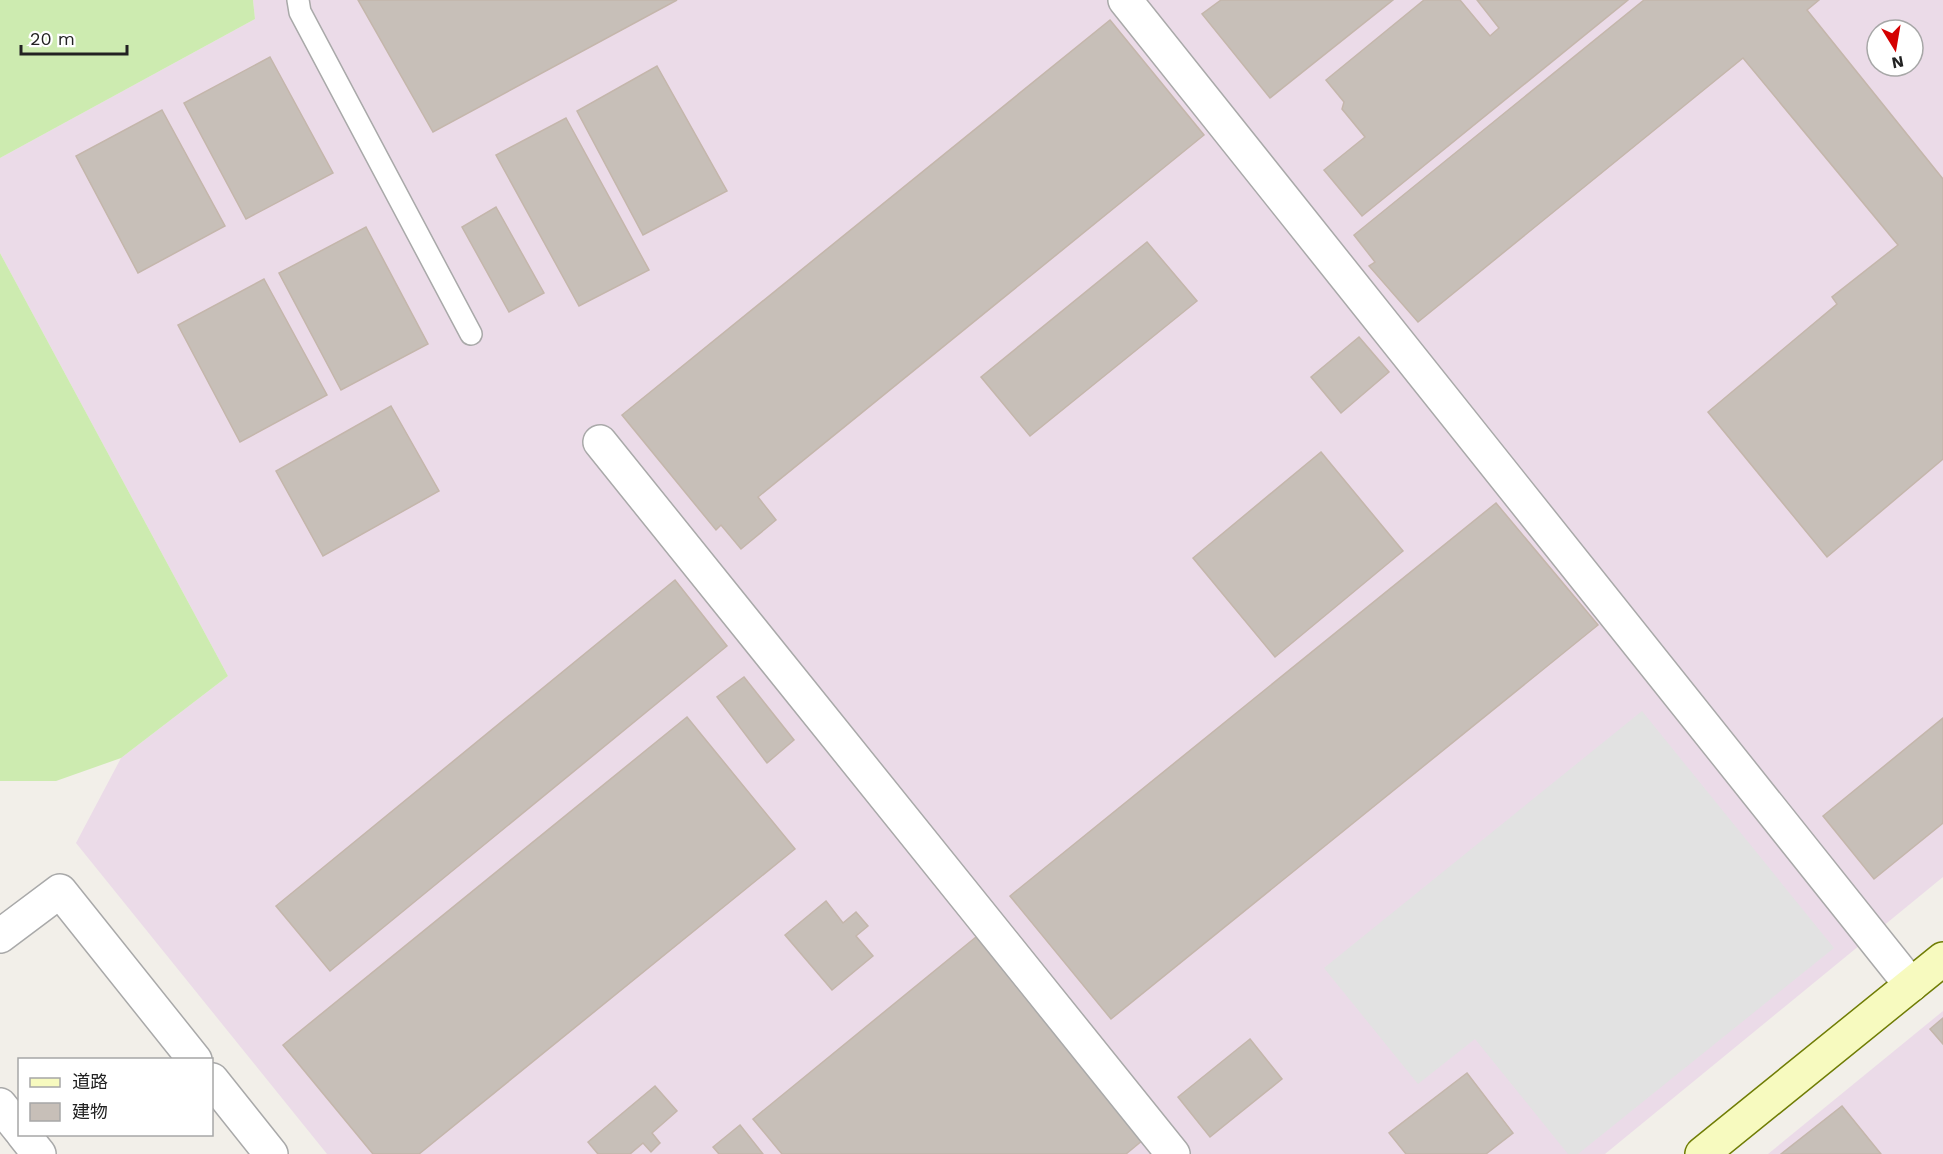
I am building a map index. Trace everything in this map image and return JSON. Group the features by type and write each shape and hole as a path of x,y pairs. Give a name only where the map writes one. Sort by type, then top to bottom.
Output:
{"street":[{"path":"1125,0 1911,985"},
{"path":"600,442 1173,1154"},
{"path":"0,936 60,891 194,1058"},
{"path":"1702,1154 1943,959"},
{"path":"213,1081 271,1154"},
{"path":"0,1106 18,1128"},
{"path":"25,1136 39,1154"}],"lane":[{"path":"298,0 300,12 471,334"}],"shaded area":[{"path":"253,0 1943,0 1943,877 1605,1154 327,1154 76,843 121,758 228,676 0,253 0,158 255,19"},
{"path":"1642,711 1834,948 1578,1154 1568,1154 1475,1039 1418,1084 1324,968"},
{"path":"1943,1011 1943,1154 1768,1154"}],"green space":[{"path":"0,0 253,0 255,19 0,158"},
{"path":"0,253 228,676 121,758 56,781 0,781"}],"building":[{"path":"358,0 677,0 433,132"},
{"path":"1221,0 1393,0 1270,98 1202,14"},
{"path":"1424,0 1460,0 1490,36 1499,28 1477,0 1628,0 1362,216 1324,170 1365,137 1342,109 1344,102 1326,80"},
{"path":"1644,0 1819,0 1807,10 1943,179 1943,459 1827,557 1708,412 1837,304 1832,297 1898,245 1743,58 1418,322 1369,266 1375,262 1354,235"},
{"path":"1110,20 1204,135 758,497 776,520 741,549 721,525 716,530 622,415"},
{"path":"270,57 333,173 246,219 184,103"},
{"path":"657,66 727,191 643,235 577,111"},
{"path":"162,110 225,226 138,273 76,156"},
{"path":"566,118 649,270 579,306 496,155"},
{"path":"496,207 544,293 509,312 462,227"},
{"path":"366,227 428,344 341,390 279,273"},
{"path":"1147,242 1197,301 1030,436 981,377"},
{"path":"264,279 327,395 240,442 178,325"},
{"path":"1359,337 1389,372 1341,413 1311,377"},
{"path":"391,406 439,491 323,556 276,471"},
{"path":"1321,452 1403,551 1275,657 1193,558"},
{"path":"1496,503 1598,625 1111,1019 1010,896"},
{"path":"675,580 727,646 330,971 276,906"},
{"path":"744,677 794,740 767,763 717,697"},
{"path":"687,717 795,849 419,1154 373,1154 283,1045"},
{"path":"1943,718 1943,823 1874,879 1823,816"},
{"path":"826,901 843,923 856,912 868,926 856,936 873,956 832,990 785,935"},
{"path":"976,937 1143,1140 1126,1154 782,1154 753,1119"},
{"path":"1943,1018 1943,1044 1930,1029"},
{"path":"1250,1039 1282,1079 1210,1137 1178,1097"},
{"path":"1467,1073 1513,1133 1486,1154 1406,1154 1389,1133"},
{"path":"655,1086 677,1111 652,1133 660,1143 651,1152 643,1143 630,1154 598,1154 588,1142"},
{"path":"1842,1106 1881,1154 1781,1154"},
{"path":"740,1125 763,1154 719,1154 713,1147"}]}
